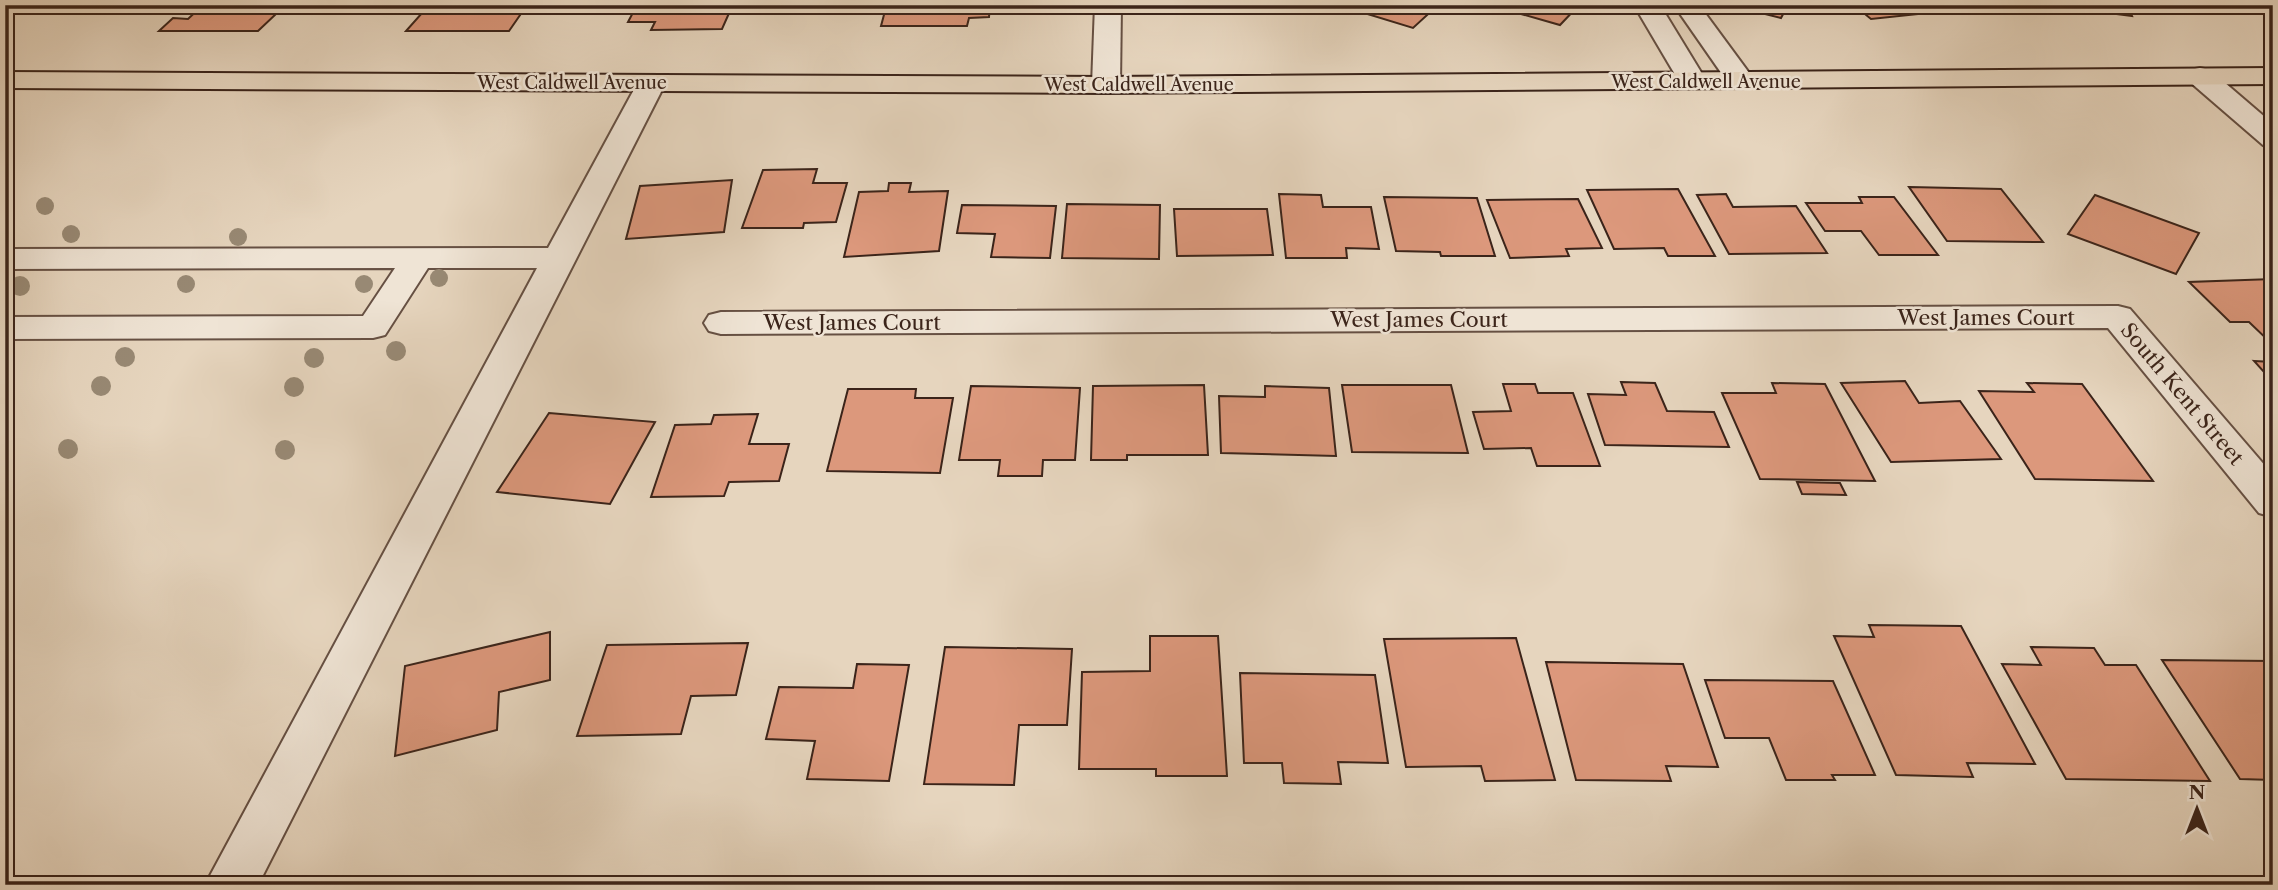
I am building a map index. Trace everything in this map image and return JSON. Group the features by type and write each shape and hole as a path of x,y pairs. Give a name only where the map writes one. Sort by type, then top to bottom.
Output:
{"main road":[{"name":"West Caldwell Avenue","path":"5,80 1106,85 2273,76"}],"street":[{"path":"1106,85 1108,5"},
{"path":"1647,5 1693,82"},
{"path":"1686,5 1741,81"},
{"path":"2200,76 2273,139"},
{"path":"231,885 651,84"},
{"path":"5,328 373,327 418,258"},
{"path":"5,259 560,258"},
{"name":"West James Court","path":"720,323 2118,317"},
{"name":"South Kent Street","path":"2118,317 2273,502"}],"building":[{"path":"203,5 268,5 260,13 277,13 258,31 159,31 173,18 188,19"},
{"path":"444,5 527,5 509,31 406,31 422,13 438,13"},
{"path":"637,5 716,5 714,12 730,11 722,29 651,30 655,22 628,22"},
{"path":"903,5 990,5 989,17 969,18 967,26 881,26 885,11 902,11"},
{"path":"1338,5 1438,5 1413,28"},
{"path":"1493,5 1579,5 1560,25 1493,6"},
{"path":"1729,5 1788,5 1781,18"},
{"path":"1854,5 1971,5 1975,8 1871,19"},
{"path":"2047,5 2127,5 2132,16"},
{"path":"817,169 813,183 847,183 836,222 804,223 803,228 742,228 763,170"},
{"path":"732,180 724,232 626,239 640,186"},
{"path":"889,183 911,183 909,192 948,191 939,251 844,257 859,192 888,191"},
{"path":"1909,187 2001,189 2043,242 1947,241"},
{"path":"1678,189 1715,256 1668,256 1664,248 1614,249 1587,190"},
{"path":"1279,194 1321,195 1323,207 1371,207 1379,249 1346,248 1347,258 1286,258"},
{"path":"1726,194 1733,207 1796,206 1827,253 1729,254 1697,195"},
{"path":"2095,195 2199,233 2176,274 2068,234"},
{"path":"1384,197 1477,198 1495,256 1441,256 1440,252 1396,251"},
{"path":"1859,197 1894,197 1938,255 1879,255 1861,231 1825,231 1806,203 1862,203"},
{"path":"1578,199 1602,248 1566,249 1569,256 1510,258 1487,200"},
{"path":"1067,204 1160,205 1159,259 1062,258"},
{"path":"962,205 1056,206 1050,258 991,257 995,234 957,233"},
{"path":"1174,209 1267,209 1273,255 1177,256"},
{"path":"2273,279 2273,345 2249,322 2230,322 2189,282"},
{"path":"2254,361 2273,362 2273,382"},
{"path":"1905,381 1919,403 1960,401 2001,459 1891,462 1841,383"},
{"path":"1621,382 1655,383 1667,411 1714,412 1729,447 1605,445 1588,394 1626,395"},
{"path":"1772,383 1825,384 1875,481 1760,479 1722,393 1776,393"},
{"path":"2027,383 2082,384 2153,481 2035,479 1979,391 2034,392"},
{"path":"1503,384 1535,384 1538,393 1573,393 1600,466 1537,466 1531,448 1484,449 1473,412 1511,411"},
{"path":"1204,385 1208,455 1127,455 1127,460 1091,460 1093,386"},
{"path":"1342,385 1451,385 1468,453 1352,452"},
{"path":"971,386 1080,388 1075,460 1043,460 1042,476 998,476 1000,460 959,460"},
{"path":"1265,386 1329,388 1336,456 1221,453 1219,396 1265,397"},
{"path":"848,389 916,389 915,398 953,398 940,473 827,471"},
{"path":"549,413 655,422 610,504 497,492"},
{"path":"758,414 749,444 789,444 779,481 729,482 724,496 651,497 675,425 711,424 714,415"},
{"path":"1797,482 1840,483 1846,495 1802,494"},
{"path":"1869,625 1961,626 2035,764 1967,763 1973,777 1896,775 1834,636 1874,637"},
{"path":"550,632 550,680 499,692 497,730 395,756 405,666"},
{"path":"1150,636 1218,636 1227,776 1156,776 1156,769 1079,769 1082,672 1150,671"},
{"path":"1516,638 1555,780 1485,781 1481,766 1406,767 1384,639"},
{"path":"748,643 736,695 691,696 681,734 577,736 607,645"},
{"path":"945,647 1072,649 1067,725 1019,725 1014,785 924,784"},
{"path":"2031,647 2094,648 2105,665 2136,665 2210,781 2066,779 2002,664 2041,665"},
{"path":"2162,660 2273,661 2273,780 2240,779"},
{"path":"1546,662 1683,664 1718,767 1666,766 1671,781 1576,780"},
{"path":"857,664 909,665 889,781 807,779 815,741 766,739 779,687 853,688"},
{"path":"1240,673 1375,675 1388,763 1338,762 1341,784 1284,783 1282,763 1244,763"},
{"path":"1705,680 1833,681 1875,775 1832,775 1835,780 1786,780 1769,738 1725,738"}]}
